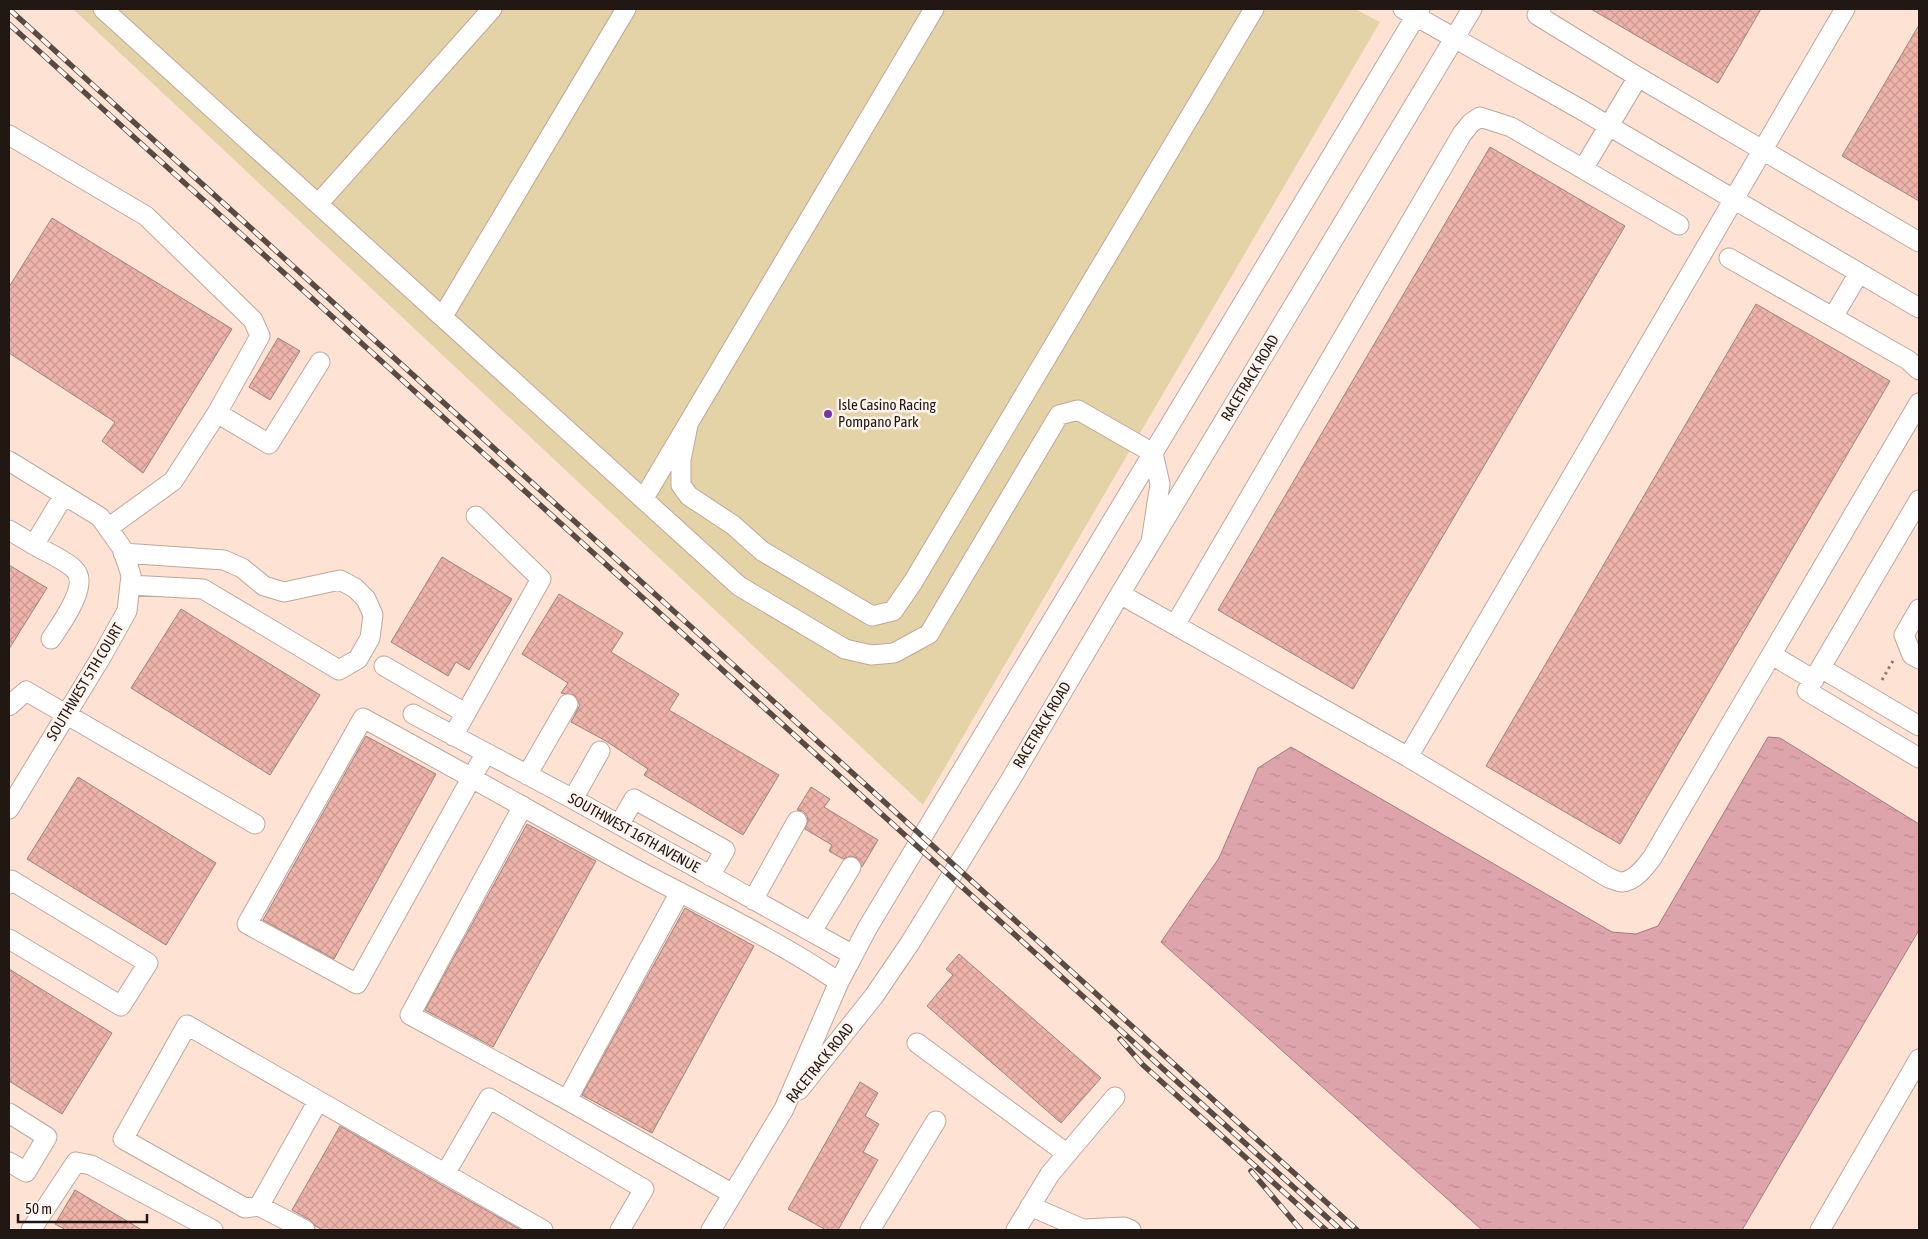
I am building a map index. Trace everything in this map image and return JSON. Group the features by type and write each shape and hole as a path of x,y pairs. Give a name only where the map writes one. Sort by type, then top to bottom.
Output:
{"street":[{"path":"103,9 739,586 846,649 872,656 894,654 929,634 1059,415 1078,410 1153,452 1160,484 1151,542"},
{"path":"318,204 492,9"},
{"path":"443,316 626,9"},
{"path":"644,498 934,9"},
{"path":"688,425 681,460 681,484 689,496 733,525 762,551 872,616 893,611 918,573 1254,9"},
{"name":"RACETRACK ROAD","path":"784,1109 874,996 893,969 1011,779 1151,542 1472,9"},
{"path":"1541,9 1537,14 1763,152 1919,242"},
{"path":"1408,757 1845,9"},
{"path":"1413,11 1454,38 1919,308"},
{"name":"RACETRACK ROAD","path":"784,1109 839,982 853,955 1413,11"},
{"path":"1583,169 1638,76"},
{"path":"1175,625 1462,134 1471,123 1480,117 1511,127 1679,225"},
{"path":"9,135 146,216 253,320 260,336 217,413 173,481 108,528"},
{"path":"1729,258 1908,360 1919,370"},
{"path":"1833,317 1859,272"},
{"path":"217,413 269,444 320,362"},
{"path":"1120,594 1408,757 1610,878 1622,882 1643,870 1652,858 1919,404"},
{"name":"SOUTHWEST 5TH COURT","path":"9,461 100,517 122,550 131,575 127,611 9,809"},
{"path":"34,545 64,495"},
{"path":"1814,680 1919,500"},
{"path":"453,736 541,579 476,516"},
{"path":"9,530 76,570 80,580 76,598 51,639"},
{"path":"122,550 224,560 242,568 264,586 284,592 301,590 329,581 340,580 355,588 366,599 373,615 370,638 358,659 340,670 203,589 130,585"},
{"path":"1919,609 1904,635 1912,655 1919,659"},
{"path":"1772,655 1814,680 1919,758"},
{"path":"384,666 465,714"},
{"path":"1814,680 1919,726"},
{"path":"9,706 26,691 255,824"},
{"path":"527,775 568,704"},
{"name":"SOUTHWEST 16TH AVENUE","path":"413,714 573,799 853,955"},
{"path":"486,753 472,777 357,984 247,924 363,718 472,777 680,892 803,958 839,982"},
{"path":"573,799 600,751"},
{"path":"619,825 634,799 725,850 710,876"},
{"path":"523,806 410,1015 567,1100 733,1194"},
{"path":"753,900 797,821"},
{"path":"812,931 850,866"},
{"path":"9,884 11,880 148,963 121,1006 9,939"},
{"path":"567,1100 680,892"},
{"path":"305,1230 259,1206 245,1208 123,1140 187,1025 543,1230"},
{"path":"918,1044 1066,1153"},
{"path":"1820,1230 1919,1059"},
{"path":"1016,1230 1050,1174 1114,1097"},
{"path":"445,1174 489,1098 644,1189 620,1230"},
{"path":"259,1206 318,1101"},
{"path":"711,1230 784,1109"},
{"path":"9,1114 48,1137 26,1172 9,1162"},
{"path":"870,1230 936,1121"},
{"path":"31,1230 76,1162 91,1165 213,1230"},
{"path":"1030,1206 1085,1230 1124,1227 1131,1230"}],"path":[{"path":"1882,680 1897,654"}],"shaded area":[{"name":"Isle Casino Racing Pompano Park","path":"73,9 1355,9 1380,22 923,805"}],"water":[{"path":"1768,737 1780,738 1919,824 1919,930 1742,1230 1482,1230 1161,942 1219,858 1258,768 1291,747 1612,932 1636,934 1658,926"}],"building":[{"path":"1591,9 1761,9 1718,83"},
{"path":"1919,25 1919,201 1842,156"},
{"path":"1490,147 1625,226 1353,689 1218,610"},
{"path":"52,218 232,329 143,473 102,441 115,422 9,353 9,287"},
{"path":"1756,304 1890,381 1620,844 1486,766"},
{"path":"278,338 300,351 270,400 249,387"},
{"path":"442,557 512,599 469,670 456,662 448,676 391,642"},
{"path":"9,565 47,588 9,649"},
{"path":"559,594 623,633 611,652 679,694 669,710 779,775 743,835 644,775 648,769 606,741 571,722 580,705 574,695 561,693 568,683 522,654"},
{"path":"181,609 320,695 270,775 131,688"},
{"path":"366,736 436,774 334,959 263,920"},
{"path":"78,777 216,863 166,945 27,859"},
{"path":"811,787 830,799 824,807 878,840 862,867 857,858 851,856 843,859 829,851 832,845 805,829 808,821 807,816 803,811 797,810"},
{"path":"527,824 596,861 493,1047 425,1010"},
{"path":"685,908 754,946 652,1133 582,1095"},
{"path":"959,954 1101,1078 1061,1123 927,1006 953,975 946,969"},
{"path":"9,969 112,1033 62,1114 9,1081"},
{"path":"860,1082 878,1093 865,1116 879,1124 863,1152 878,1160 838,1230 826,1230 788,1209"},
{"path":"340,1126 521,1230 323,1230 315,1226 310,1220 292,1210"},
{"path":"75,1190 142,1230 66,1230 55,1224"}],"railway":[{"path":"9,9 1357,1230"},
{"path":"9,24 1341,1230"},
{"path":"1120,1039 1143,1065 1326,1230"},
{"path":"1251,1171 1301,1230"}],"place":[{"name":"Isle Casino Racing Pompano Park","path":"828,414"}]}
